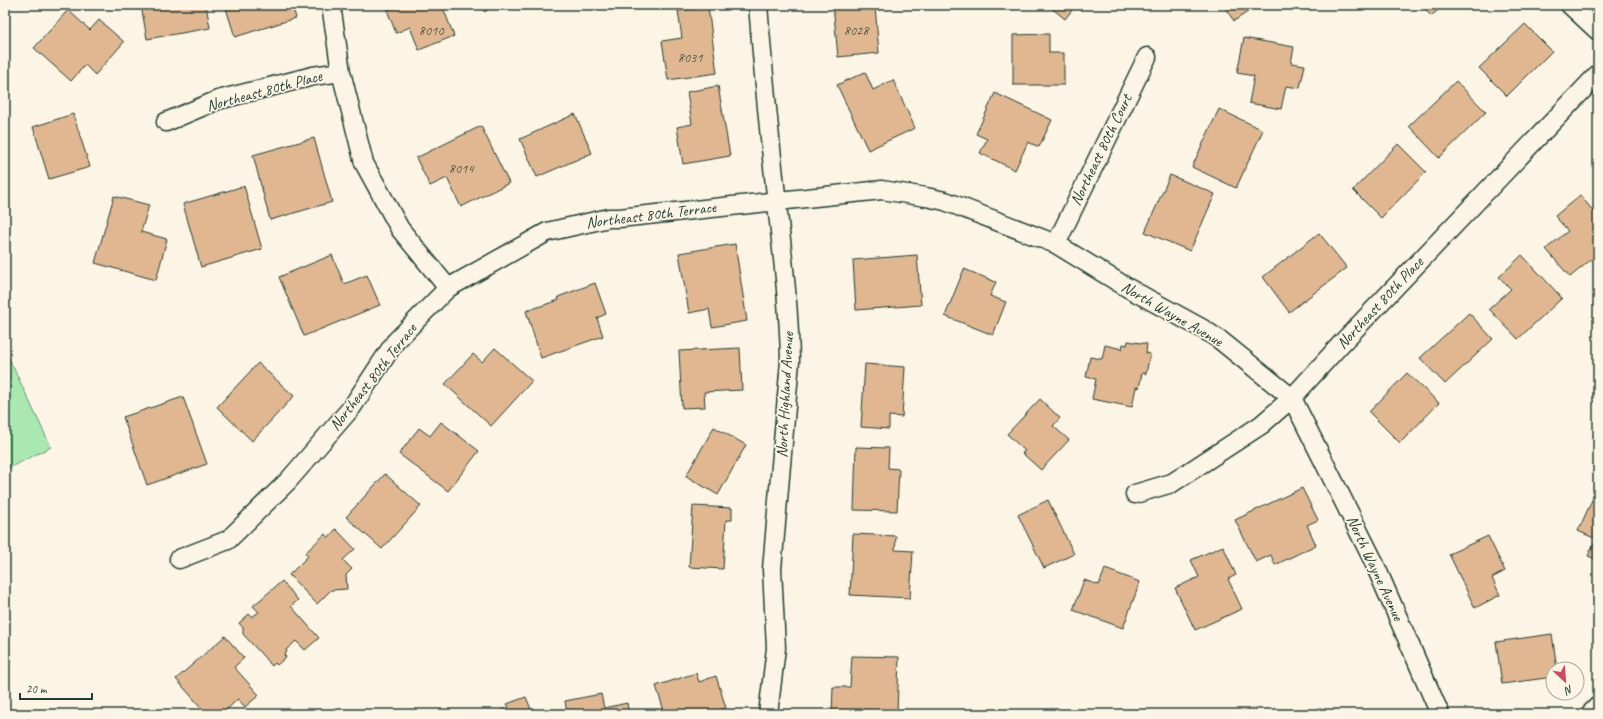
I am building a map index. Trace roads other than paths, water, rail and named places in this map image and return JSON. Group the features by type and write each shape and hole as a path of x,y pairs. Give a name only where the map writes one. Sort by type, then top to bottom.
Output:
{"street":[{"path":"331,5 341,72 364,163 400,229 448,288"},
{"name":"North Highland Avenue","path":"758,5 763,75 786,287 790,361 772,569 776,648 768,714"},
{"path":"1570,5 1598,32"},
{"name":"Northeast 80th Court","path":"1056,244 1147,57"},
{"name":"Northeast 80th Place","path":"166,122 218,100 313,76 341,72"},
{"name":"Northeast 80th Place","path":"1135,494 1172,483 1255,430 1292,398 1340,345 1598,74"},
{"name":"North Wayne Avenue","path":"777,200 882,190 945,201 1056,244 1128,288 1208,333 1292,398 1372,558 1440,714"},
{"name":"Northeast 80th Terrace","path":"179,559 228,540 288,482 352,407 395,342 448,288 547,232 609,218 777,200"},
{"path":"1590,714 1598,706"}]}
